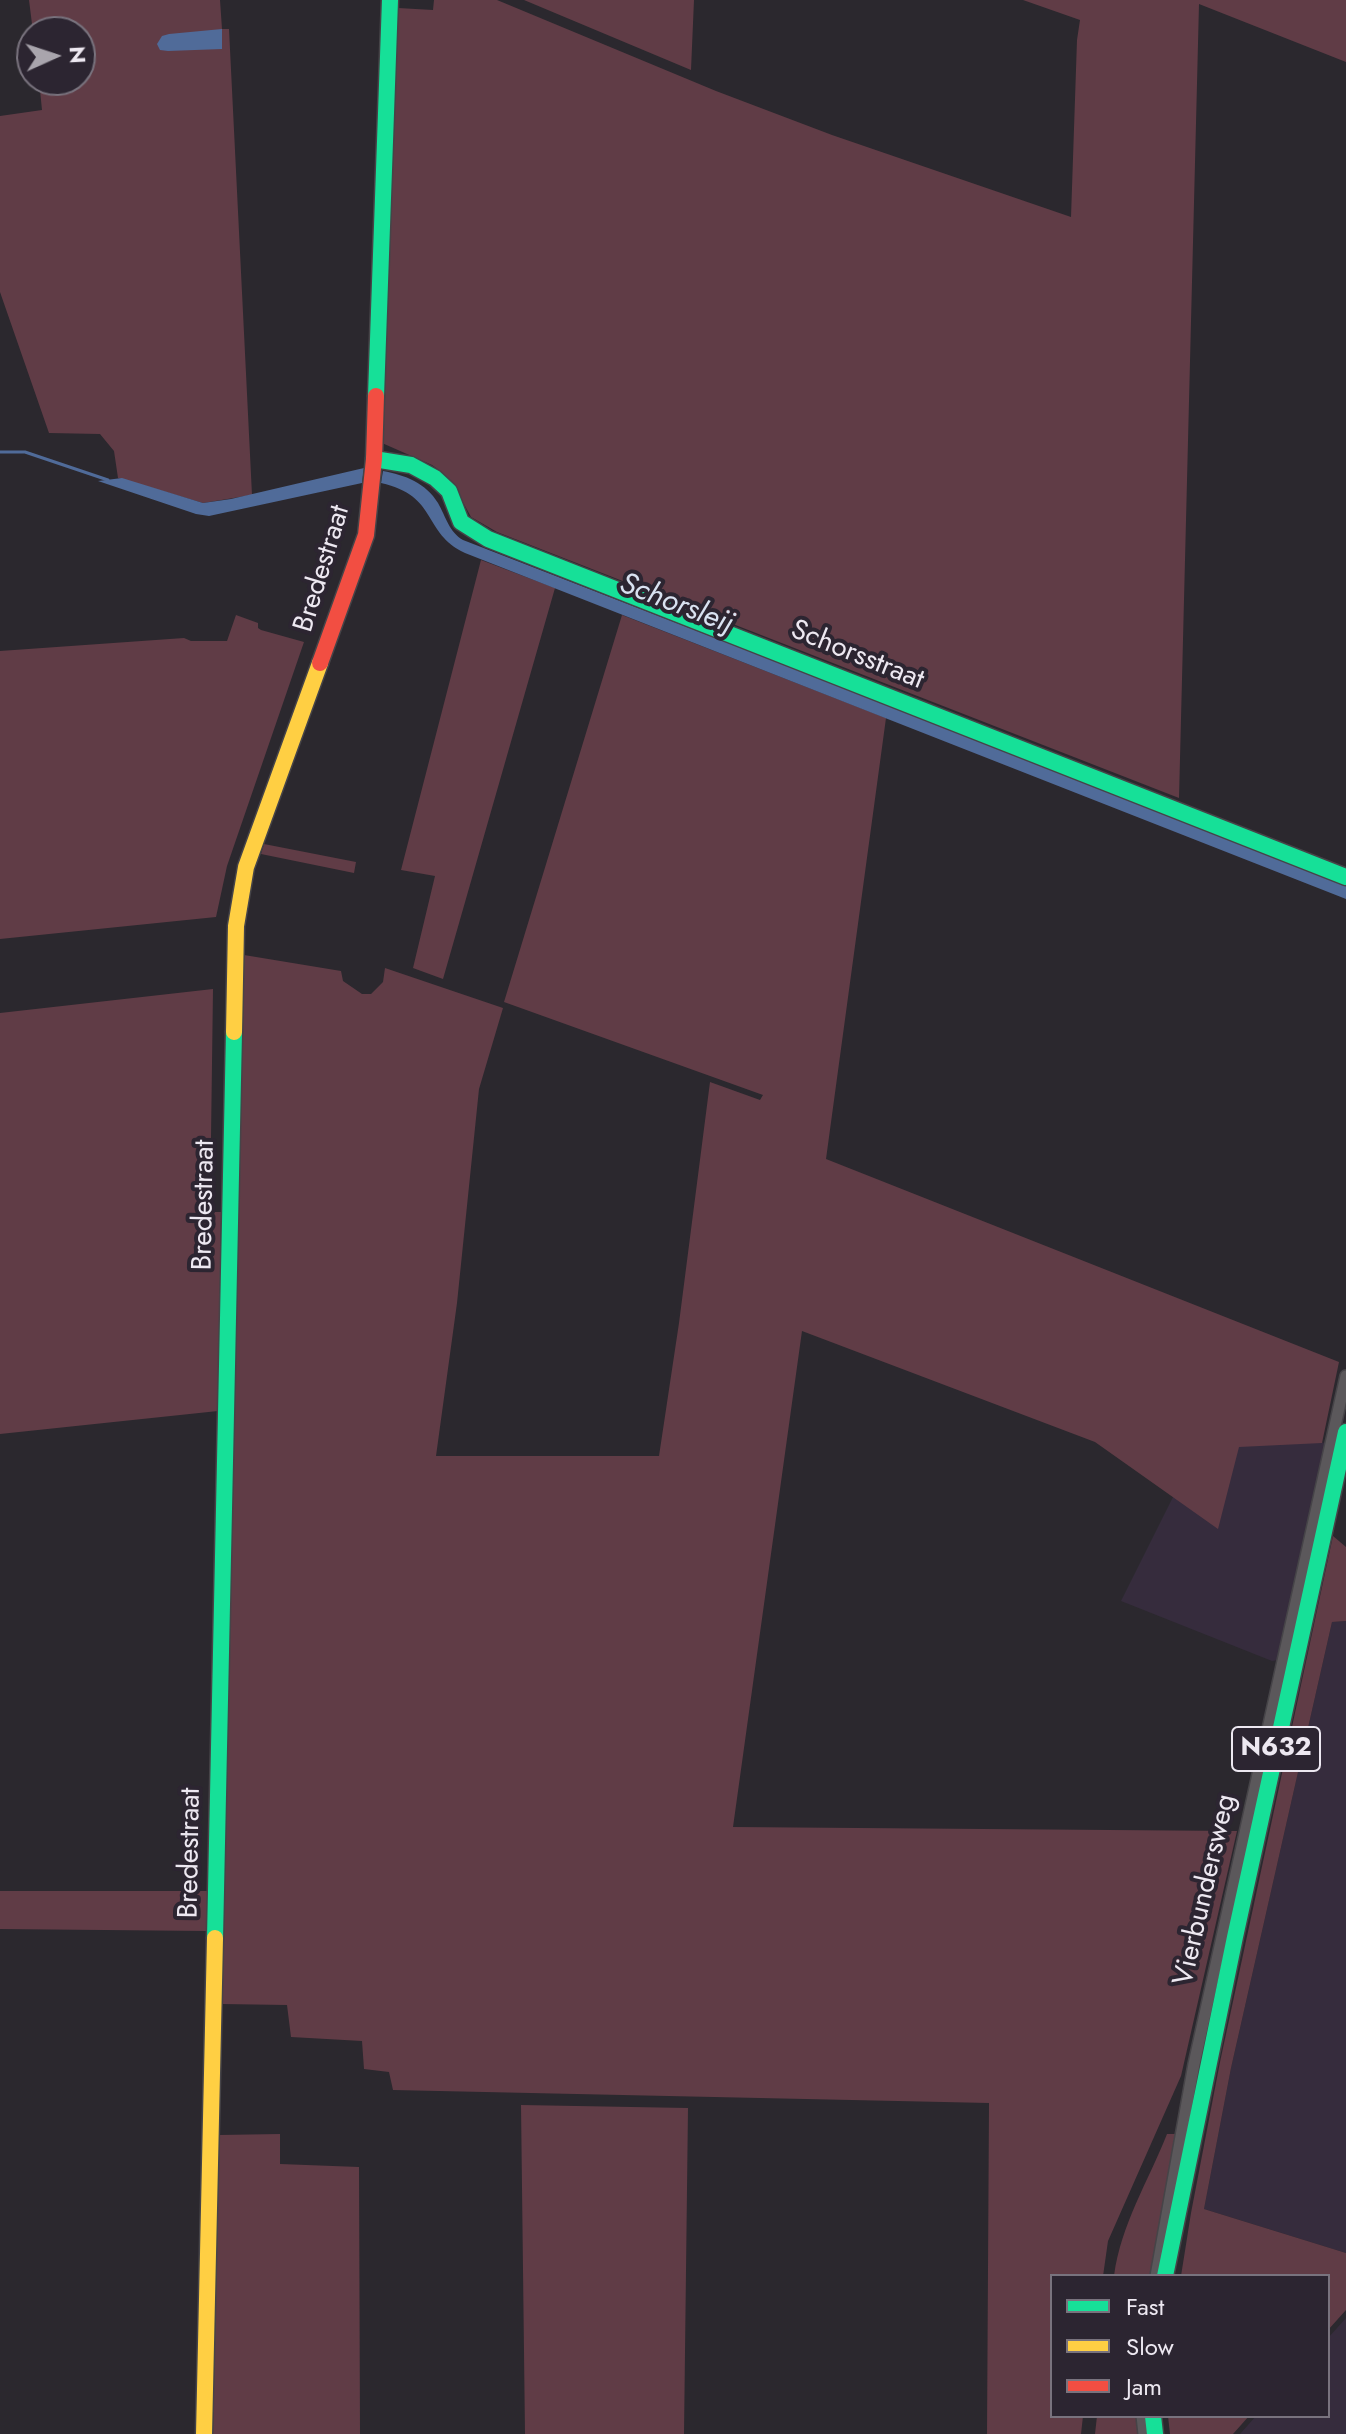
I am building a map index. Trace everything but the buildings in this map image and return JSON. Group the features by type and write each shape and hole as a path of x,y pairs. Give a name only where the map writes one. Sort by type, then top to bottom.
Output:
{"street":[{"name":"Bredestraat","path":"204,2434 236,926 246,867 366,535 374,459 390,0"},
{"name":"Schorsstraat","path":"374,459 411,465 435,478 449,491 461,522 488,539 1346,877"},
{"name":"Vierbundersweg","path":"1165,2274 1200,2066 1336,1453 1346,1376"},
{"name":"Vierbundersweg","path":"1336,1453 1346,1432"},
{"name":"Vierbundersweg","path":"1156,2274 1189,2125"}],"shaded area":[{"path":"29,0 220,0 222,29 229,29 252,495 203,503 118,478 114,451 100,434 49,433 0,292 0,116 42,110 41,96 96,96 96,16 31,16"},
{"path":"434,0 497,0 716,91 832,135 1071,217 1080,20 1023,0 1346,0 1346,62 1199,4 1179,798 497,532 471,517 452,482 443,473 382,443 398,8 433,10"},
{"path":"524,0 694,0 691,70"},
{"path":"481,560 555,588 443,979 413,968 435,876 401,870"},
{"path":"236,615 258,623 261,630 304,642 227,866 216,917 0,939 0,651 184,638 191,641 227,641"},
{"path":"622,615 886,718 826,1159 1339,1362 1322,1443 1239,1447 1218,1529 1095,1442 802,1331 733,1827 1237,1831 1181,2076 1108,2241 1103,2274 1050,2274 1050,2418 1083,2418 1081,2434 987,2434 989,2103 393,2090 389,2072 364,2069 362,2041 291,2037 287,2005 221,2004 244,955 341,971 343,981 362,994 371,994 383,982 385,968 503,1008 479,1089 457,1303 436,1456 659,1456 710,1082 760,1100 763,1095 504,1002"},
{"path":"264,844 356,862 354,873 261,854"},
{"path":"213,989 210,1212 221,1212 218,1411 0,1434 0,1013"},
{"path":"1272,1427 1334,1446 1286,1659 1272,1661 1121,1601 1175,1493 1235,1441"},
{"path":"1333,1536 1346,1547 1346,1621 1332,1622 1231,2068 1204,2209 1346,2253 1346,2310 1330,2328 1330,2274 1181,2274 1220,2062"},
{"path":"1346,1621 1346,2253 1204,2209 1231,2068 1332,1622"},
{"path":"0,1891 208,1891 207,1931 0,1929"},
{"path":"521,2105 688,2108 684,2434 525,2434"},
{"path":"280,2134 280,2164 359,2167 360,2434 213,2434 219,2135"},
{"path":"1167,2134 1175,2134 1177,2138 1151,2274 1114,2274 1129,2221"},
{"path":"1346,2318 1346,2434 1240,2434 1254,2418 1330,2418 1330,2336"},
{"path":"1097,2418 1140,2418 1142,2434 1095,2434"},
{"path":"1168,2418 1247,2418 1233,2434 1170,2434"}],"water":[{"path":"222,29 222,49 168,51 160,50 157,44 162,36 169,34"},
{"path":"364,468 362,483 209,516 98,481 122,478 203,503"},
{"path":"383,471 407,478 427,490 451,528 463,540 1346,883 1346,899 465,553 451,545 413,497 381,483"}],"waterway":[{"name":"Schorsleij","path":"0,452 25,452 108,480"}],"traffic: fast":[{"path":"376,396 390,0"},
{"path":"374,459 411,465 435,478 449,491 461,522 488,539 1346,877"},
{"path":"215,1938 234,1032"},
{"path":"1165,2274 1235,1937 1346,1432"},
{"path":"1153,2418 1155,2434"}],"traffic: slow":[{"path":"234,1032 236,926 246,867 320,663"},
{"path":"204,2434 215,1938"}],"traffic: jam":[{"path":"320,663 366,535 374,459 376,396"}]}
